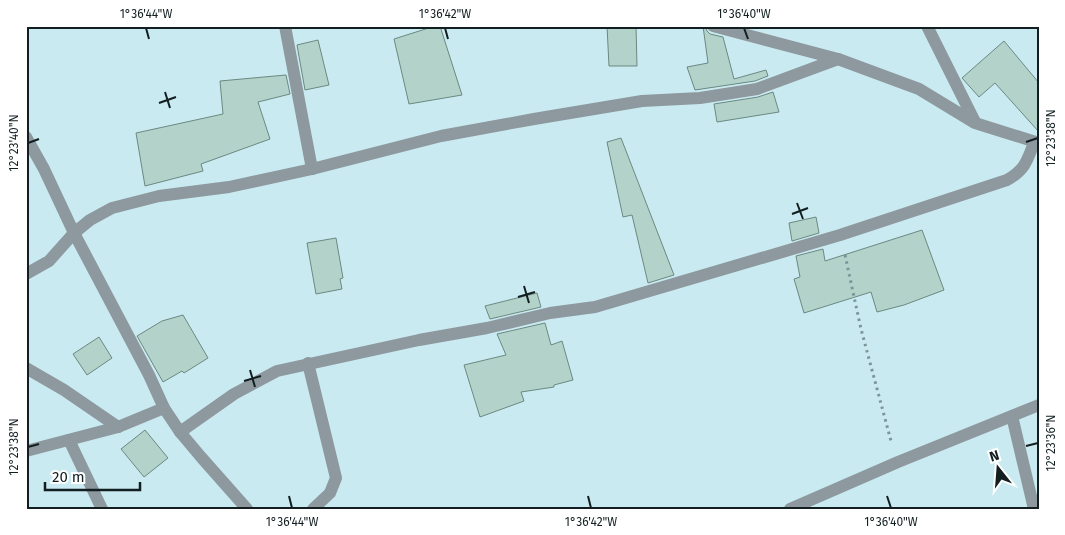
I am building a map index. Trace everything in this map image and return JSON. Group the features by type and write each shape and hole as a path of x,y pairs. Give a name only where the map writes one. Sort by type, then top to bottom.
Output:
{"street":[{"path":"285,26 312,169"},
{"path":"180,432 234,394 277,371 420,340 469,332 550,313 595,307 840,235 1007,180 1017,175 1025,166 1036,143 975,123 919,89 838,58 713,26"},
{"path":"927,26 975,123"},
{"path":"26,274 49,261 74,233 90,220 112,208 130,203 159,196 229,186 312,169 441,136 534,119 642,101 700,98 757,89 838,58"},
{"path":"26,137 149,375 164,408 180,432 246,509"},
{"path":"308,363 336,478 330,492 313,509"},
{"path":"26,368 64,390 118,426"},
{"path":"790,509 898,462 1039,405"},
{"path":"26,451 118,426 164,408"},
{"path":"1012,416 1034,509"},
{"path":"69,440 102,509"}],"path":[{"path":"840,235 877,393 898,462"}],"building":[{"path":"440,26 462,95 409,104 394,39"},
{"path":"607,26 636,26 637,66 609,66"},
{"path":"703,26 705,26 710,34 723,37 734,79 766,70 768,76 755,81 695,90 687,67 708,63"},
{"path":"318,40 329,85 305,90 297,45"},
{"path":"1004,41 1039,83 1039,132 995,83 979,97 962,78"},
{"path":"286,75 290,94 258,102 270,139 201,164 203,171 145,186 136,133 223,114 220,81"},
{"path":"773,92 779,112 717,122 714,104 758,97"},
{"path":"621,138 674,275 648,283 632,215 623,217 607,142"},
{"path":"816,217 819,233 792,241 789,223"},
{"path":"922,230 944,290 904,305 877,312 871,292 804,313 794,279 800,277 796,256 823,249 825,261"},
{"path":"336,238 343,278 340,279 342,289 316,294 307,243"},
{"path":"537,293 541,307 490,319 485,306"},
{"path":"183,315 208,358 184,373 182,371 163,382 137,336 162,321"},
{"path":"545,323 551,345 562,341 573,380 554,385 554,387 521,392 524,401 480,417 464,365 506,355 497,334"},
{"path":"99,337 112,358 87,375 73,354"},
{"path":"145,430 168,458 144,477 121,449"}]}
